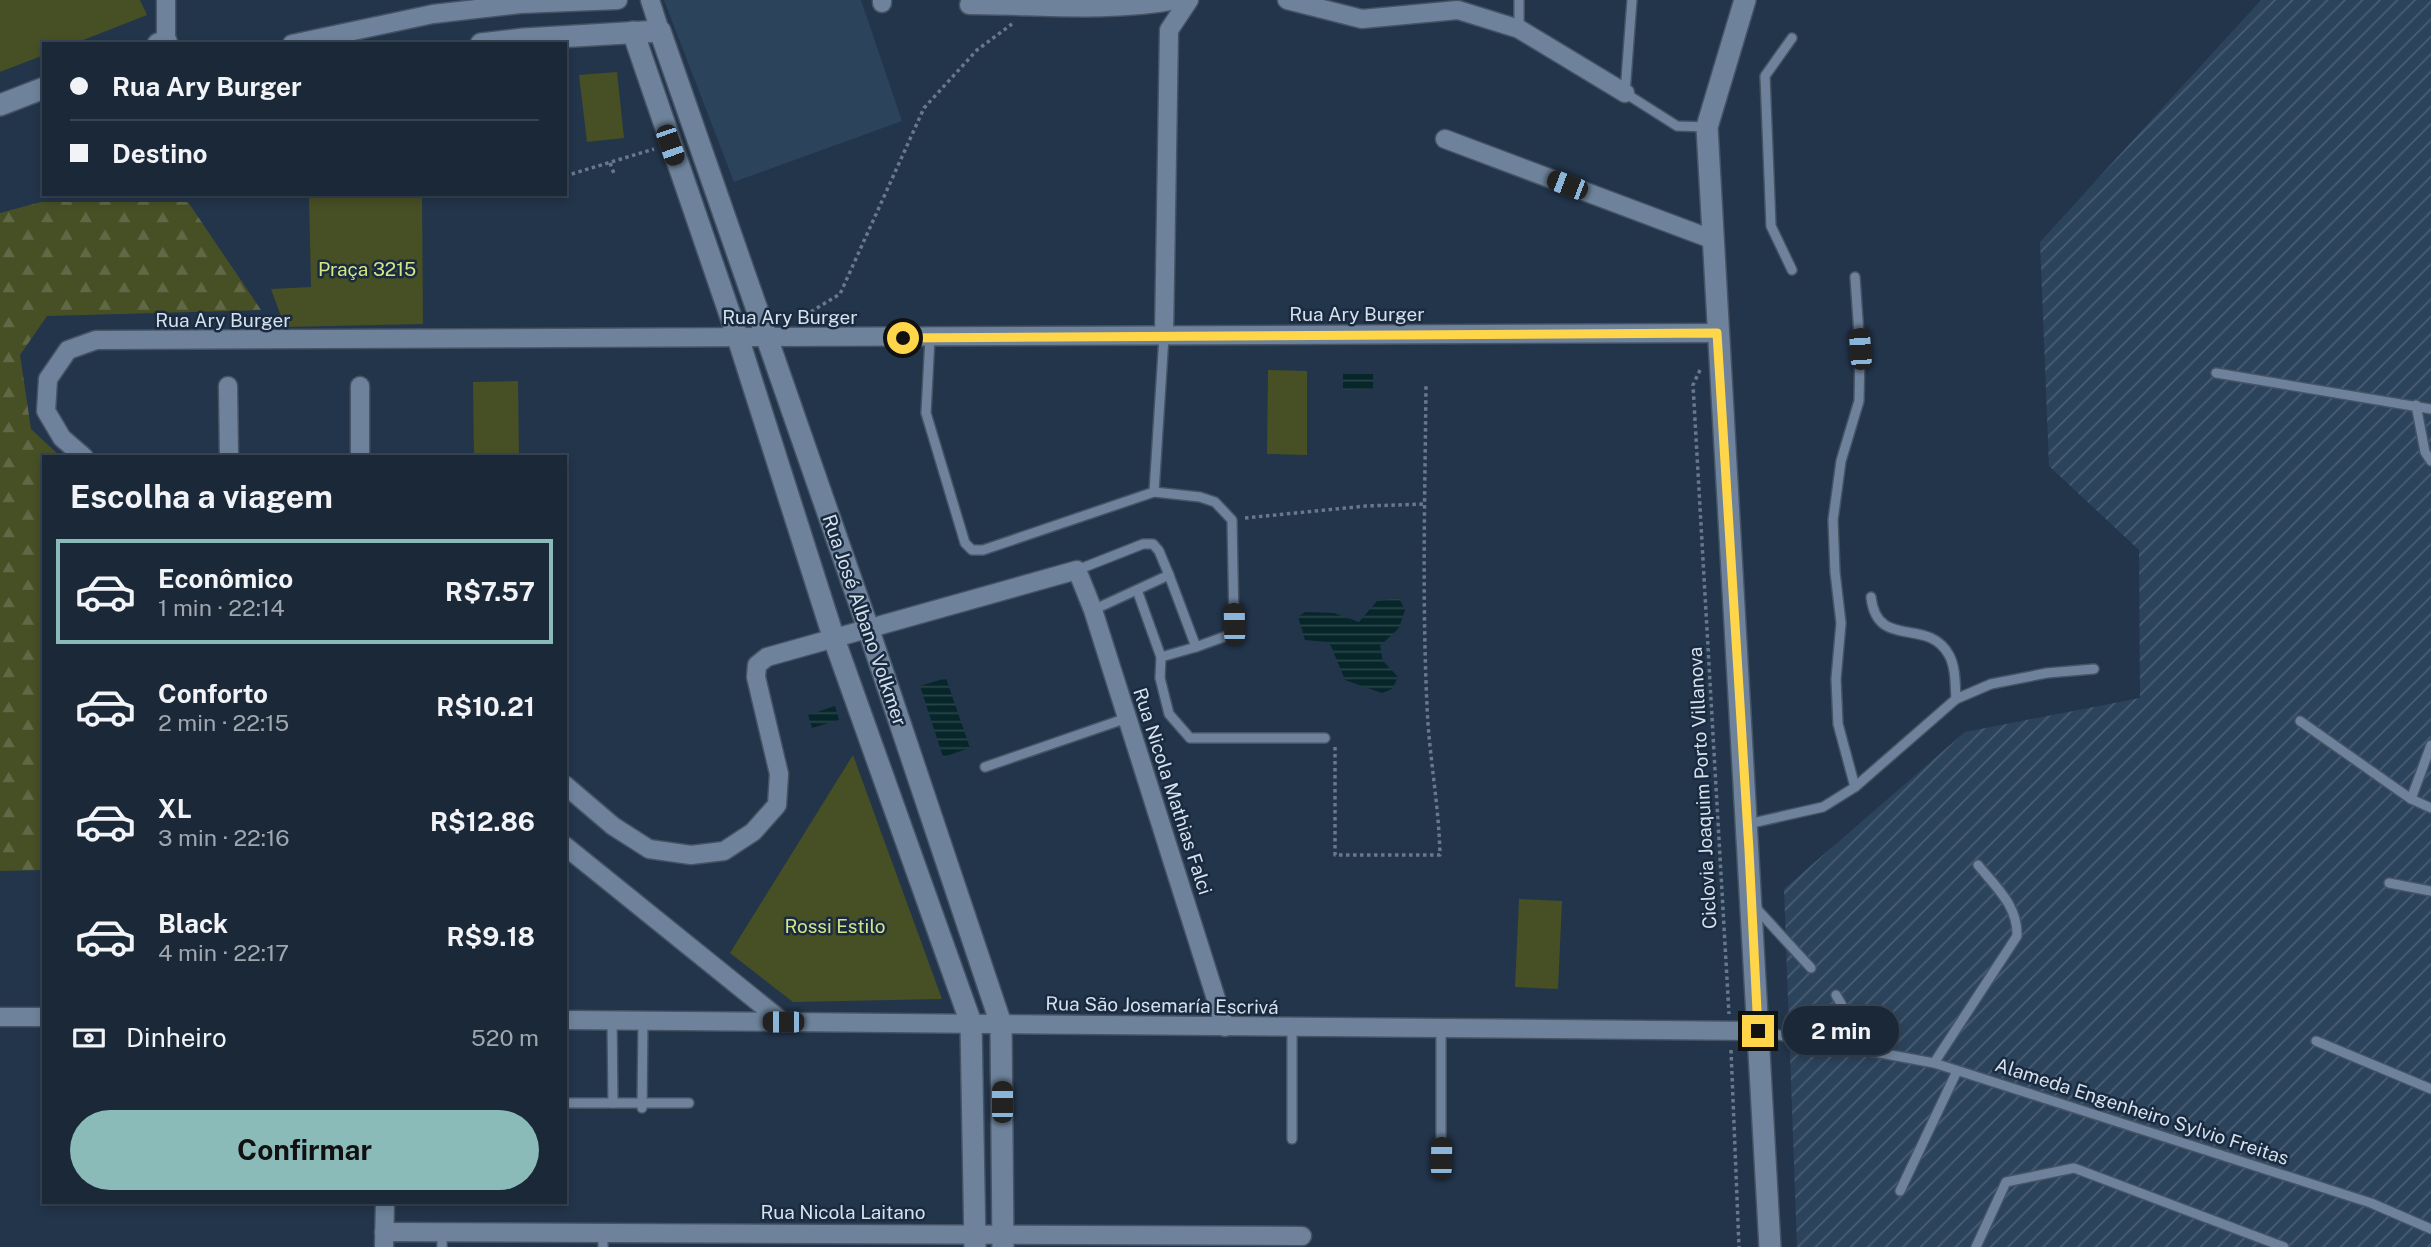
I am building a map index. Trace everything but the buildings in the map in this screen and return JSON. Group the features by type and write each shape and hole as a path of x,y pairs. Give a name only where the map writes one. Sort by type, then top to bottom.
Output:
{"street":[{"path":"164,42 166,0"},
{"path":"300,42 433,7 618,0"},
{"path":"506,42 660,31 650,0"},
{"path":"969,5 1114,7 1152,5 1178,0"},
{"path":"1164,336 1169,30 1189,0"},
{"path":"1287,0 1362,19 1458,10 1518,29 1625,93"},
{"path":"1745,0 1707,127 1770,1247"},
{"name":"Rua José Albano Volkmer","path":"660,31 868,628 1001,1024 1003,1240"},
{"name":"Rua José Albano Volkmer","path":"633,32 738,338 834,639 971,1023 975,1240"},
{"path":"0,105 42,89"},
{"path":"1445,139 1714,240"},
{"name":"Rua Ary Burger","path":"81,455 62,438 46,411 48,379 68,350 96,340 1717,333"},
{"path":"228,386 229,455"},
{"path":"360,386 360,455"},
{"path":"567,787 613,826 649,849 691,855 724,851 753,832 777,805 779,774 756,677 757,665 767,657 1077,570"},
{"name":"Rua Nicola Mathias Falci","path":"1077,570 1093,610 1225,1027"},
{"path":"892,800 922,788"},
{"path":"567,848 783,1022"},
{"path":"0,1017 42,1017"},
{"name":"Rua São Josemaría Escrivá","path":"567,1020 1758,1031"},
{"path":"384,1239 385,1204"},
{"name":"Rua Nicola Laitano","path":"384,1239 1003,1240 1302,1236"}],"lane":[{"path":"1518,29 1519,0"},
{"path":"1632,0 1625,93 1677,126 1707,127"},
{"path":"1792,38 1765,76 1771,226 1792,270"},
{"path":"1855,278 1860,349 1859,401 1841,461 1833,520 1841,623 1836,678 1838,724 1855,787"},
{"path":"1154,492 1164,336"},
{"path":"930,337 926,413 965,543 972,550 983,550 1154,492 1200,497 1215,502 1232,520 1234,624 1229,635 1161,657"},
{"path":"2216,373 2431,408"},
{"path":"2416,405 2425,452 2431,461"},
{"path":"1077,570 1143,544 1153,544 1159,551 1196,647"},
{"path":"1093,610 1169,575"},
{"path":"1137,590 1161,657 1160,678 1169,714 1190,738 1325,738"},
{"path":"1871,597 1877,619 1884,625 1892,630 1925,635 1941,645 1950,656 1956,699"},
{"path":"1748,824 1823,807 1855,787 1956,699 1991,684 2048,673 2094,669"},
{"path":"985,767 1128,719"},
{"path":"2300,721 2411,799 2431,808"},
{"path":"2411,799 2431,745"},
{"path":"1934,1063 2017,936 2018,922 2010,905 1979,866"},
{"path":"2389,883 2431,891"},
{"path":"1752,904 1811,968"},
{"path":"1836,995 1867,1049"},
{"path":"612,1021 612,1103"},
{"path":"642,1105 643,1021"},
{"path":"1292,1027 1292,1139"},
{"path":"1441,1028 1441,1158"},
{"path":"1758,1031 1819,1043"},
{"path":"2316,1041 2431,1089"},
{"name":"Alameda Engenheiro Sylvio Freitas","path":"1837,1045 1934,1063 2371,1203 2431,1229"},
{"path":"1900,1191 1957,1071"},
{"path":"567,1103 689,1103"},
{"path":"1976,1247 2006,1182 2074,1168 2284,1247"}],"path":[{"path":"798,319 840,293 924,108 977,50 1038,5"},
{"path":"567,175 670,145"},
{"path":"610,163 615,176"},
{"name":"Ciclovia Joaquim Porto Villanova","path":"1703,364 1693,385 1730,1031 1739,1247"},
{"path":"1335,746 1335,855 1440,855 1439,819 1427,709 1424,590 1426,385"},
{"path":"1232,520 1366,506 1424,504"}],"shaded area":[{"path":"664,0 861,0 902,121 734,182"},
{"path":"2261,0 2431,0 2431,1247 1797,1247 1784,889 1965,732 2140,698 2139,550 2049,466 2040,242"},
{"path":"1343,374 1373,374 1373,389 1343,390"},
{"path":"1399,598 1405,610 1399,628 1380,646 1383,661 1398,677 1392,689 1382,693 1345,680 1331,646 1326,642 1305,640 1298,617 1305,612 1334,613 1359,622 1377,601"},
{"path":"946,678 970,748 943,757 920,686"},
{"path":"835,706 839,720 812,728 808,715"}],"green space":[{"path":"0,0 140,0 147,15 78,42 42,42 42,56 0,72"},
{"path":"617,72 624,138 587,142 579,75"},
{"name":"Praça 3215","path":"309,196 422,196 423,324 285,327 271,289 311,287"},
{"path":"41,202 188,202 261,310 47,316 20,355 31,429 59,455 42,455 42,870 0,871 0,213"},
{"path":"1268,370 1307,371 1307,455 1267,454"},
{"path":"518,381 519,455 474,455 473,382"},
{"name":"Rossi Estilo","path":"853,755 942,999 793,1002 730,953"},
{"path":"1519,899 1562,901 1558,989 1515,987"}],"route":[{"path":"903,338 1717,333 1758,1031"}]}
